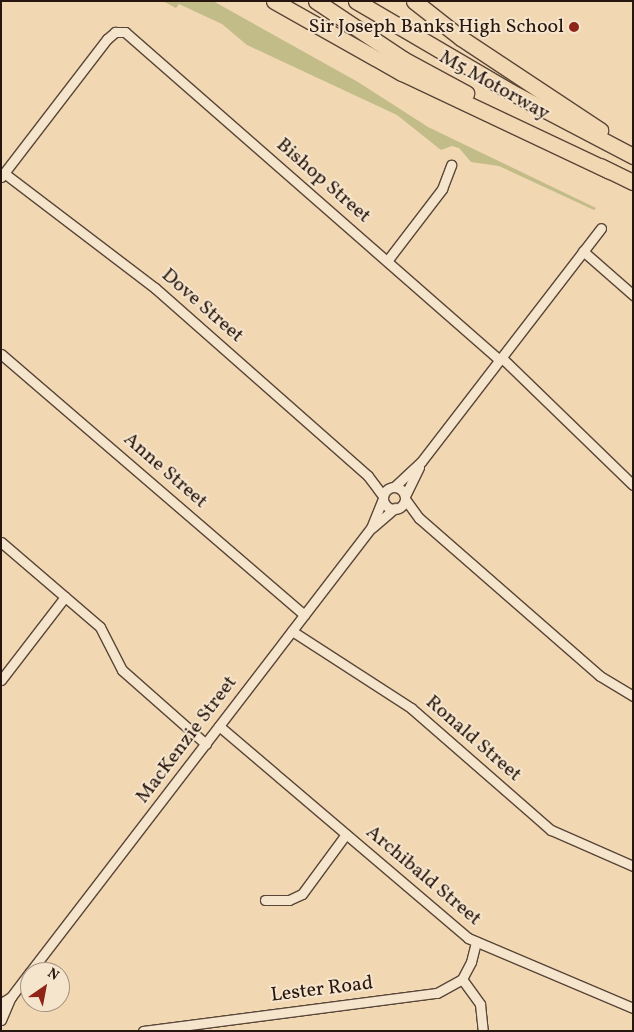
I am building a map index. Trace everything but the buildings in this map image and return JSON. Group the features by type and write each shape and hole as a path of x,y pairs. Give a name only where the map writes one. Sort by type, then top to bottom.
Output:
{"highway":[{"path":"274,1 402,73 609,171"},
{"name":"M5 Motorway","path":"316,1 403,59 609,171 633,182"},
{"name":"M5 Motorway","path":"356,1 511,92 633,156"},
{"path":"414,1 461,38 633,152"}],"street":[{"name":"Bishop Street","path":"3,175 107,39 120,31 134,38 501,359 633,485"},
{"path":"387,261 442,189 452,166"},
{"name":"Dove Street","path":"3,175 155,288 368,476 384,498"},
{"path":"419,518 397,508 389,508 384,498 393,487 421,462 601,228"},
{"path":"583,251 633,294"},
{"name":"Anne Street","path":"1,354 304,615"},
{"path":"397,508 405,497 421,462"},
{"name":"Dove Street","path":"368,476 393,487"},
{"path":"393,487 402,490 419,518 606,681 633,696"},
{"name":"MacKenzie Street","path":"38,962 371,528 384,498"},
{"name":"MacKenzie Street","path":"371,528 397,508"},
{"path":"1,542 100,627 127,675 206,744"},
{"path":"1,680 65,597"},
{"name":"Ronald Street","path":"292,631 411,708 551,830 633,866"},
{"name":"Archibald Street","path":"219,726 476,942 633,1008"},
{"path":"265,900 289,900 302,894 346,834"},
{"path":"476,942 471,962 462,979 480,1004 483,1031"},
{"name":"Lester Road","path":"143,1031 430,995 449,989 462,979"},
{"name":"MacKenzie Street","path":"1,1020 11,997 20,985"},
{"name":"MacKenzie Street","path":"1,1004 11,997"}],"shaded area":[{"path":"163,1 213,1 358,82 428,127 596,208 594,210 499,166 471,162 459,148 452,146 441,150 397,115 247,45 222,24 179,4 176,8"}],"place":[{"name":"Sir Joseph Banks High School","path":"574,27"}]}
